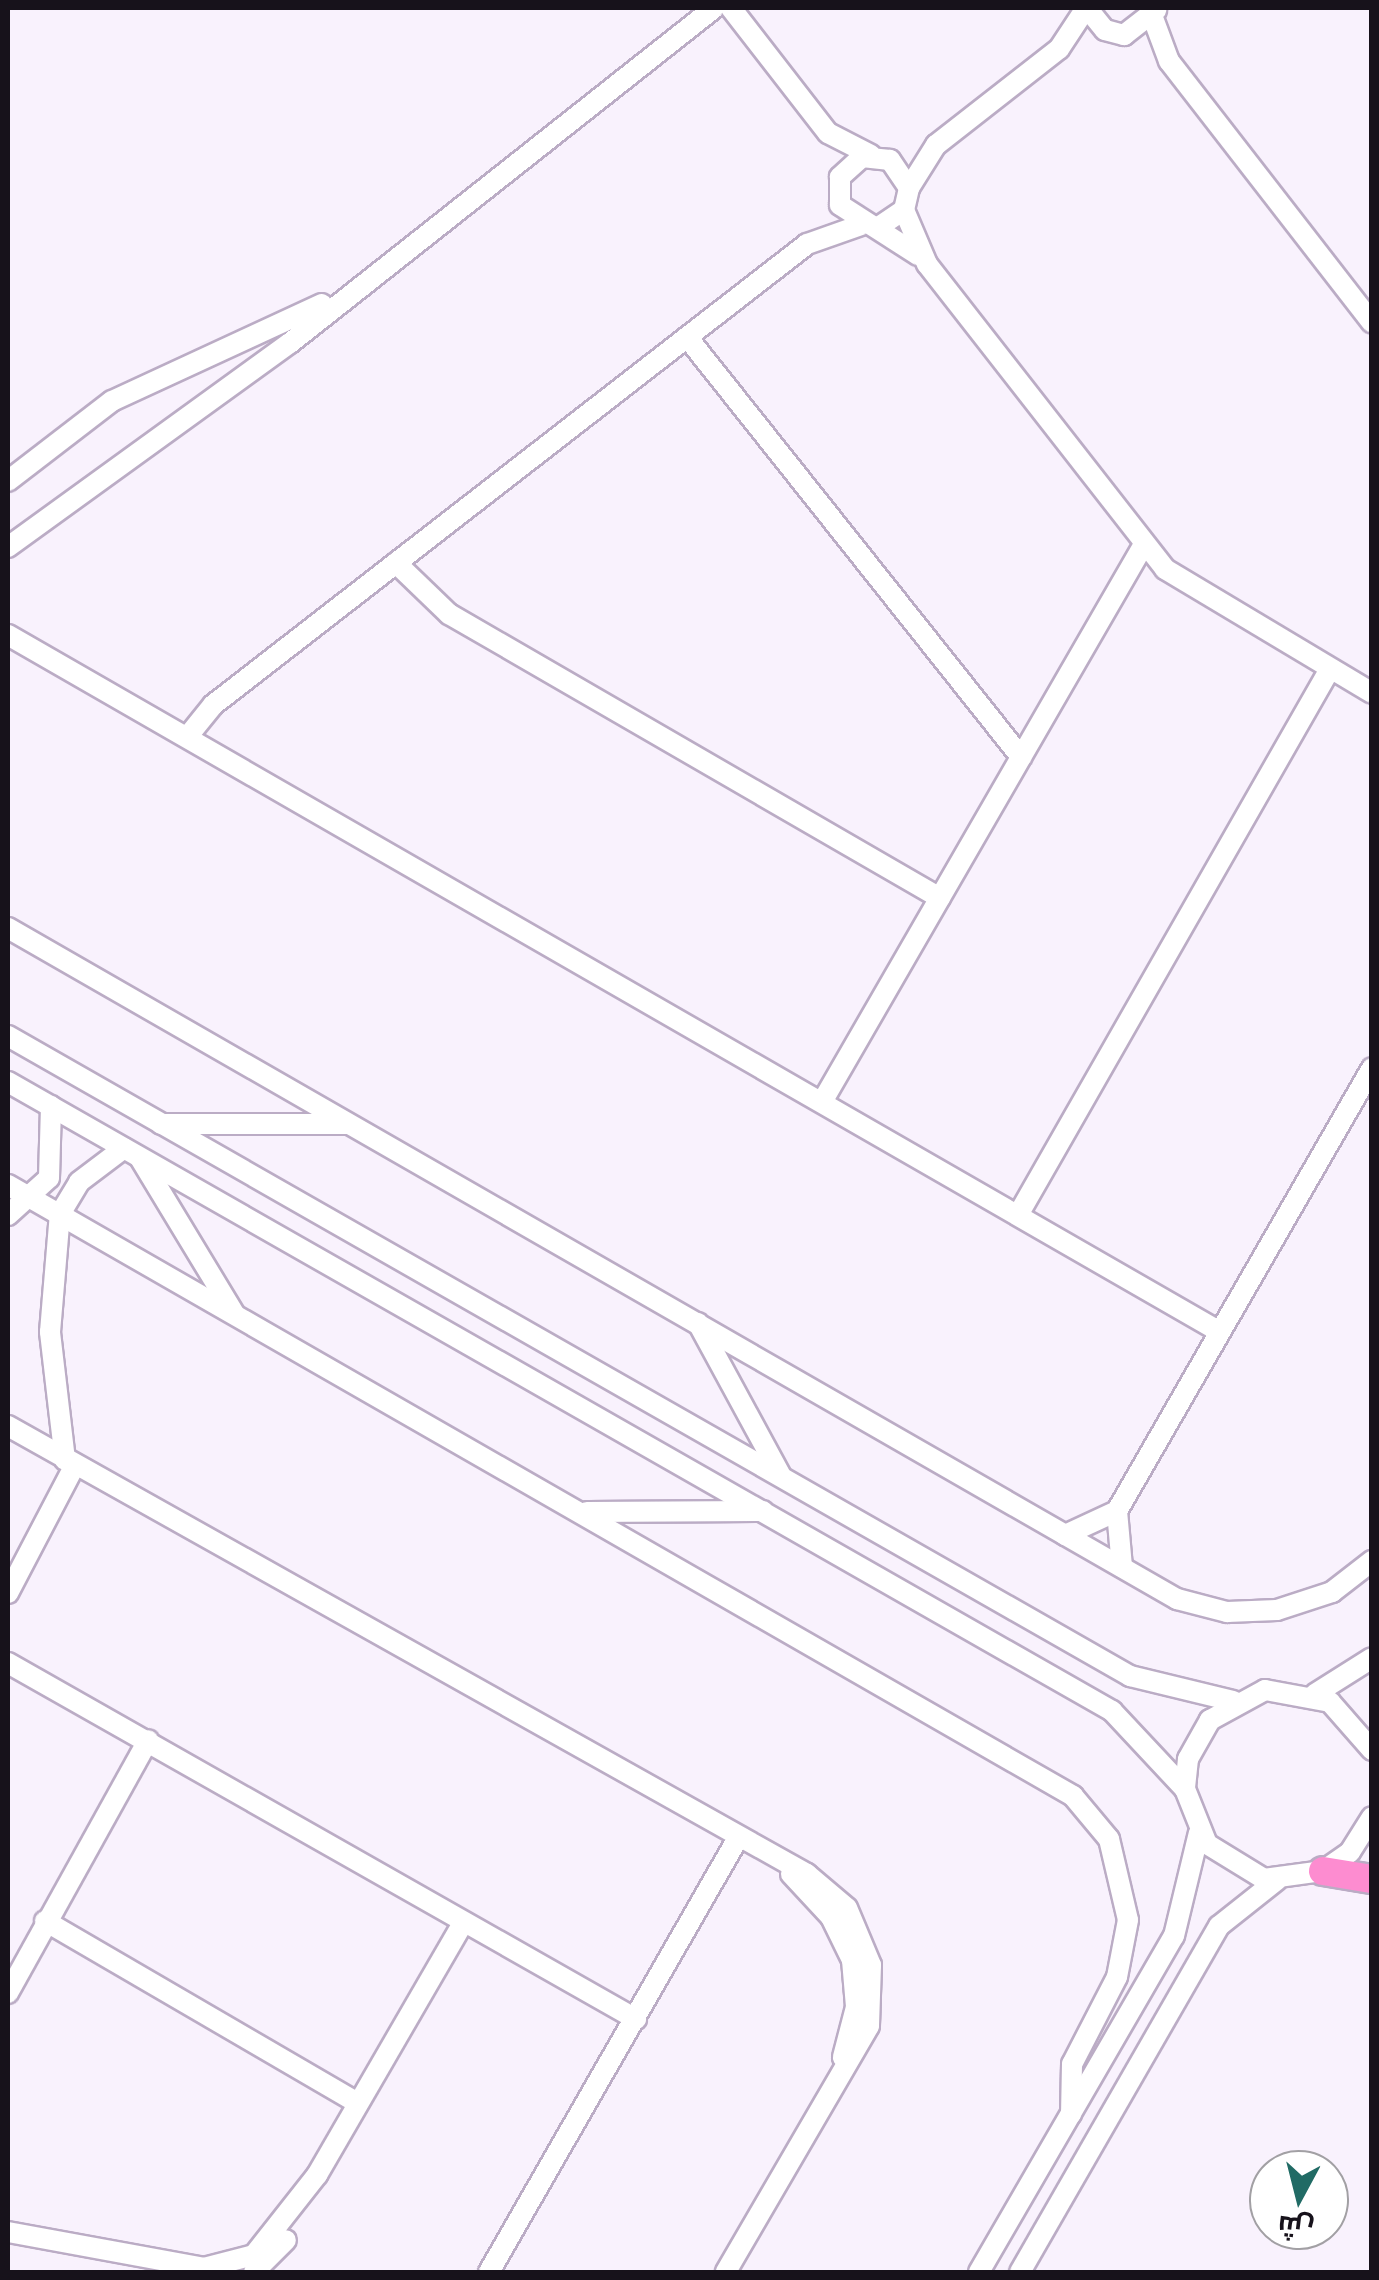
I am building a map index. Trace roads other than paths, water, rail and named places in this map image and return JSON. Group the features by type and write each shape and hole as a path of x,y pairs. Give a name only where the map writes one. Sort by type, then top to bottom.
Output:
{"highway":[{"path":"1322,1871 1372,1879"}],"street":[{"path":"8,547 290,343 354,286 714,8"},
{"path":"731,8 828,133 881,158 909,188"},
{"path":"1169,61 1119,34 1087,8 1059,49 936,145 909,188 904,210 927,264 1143,546 1190,589 1372,693"},
{"path":"1059,49 1119,34 1155,13 1169,61 1372,323"},
{"path":"828,133 838,190 871,226 927,264"},
{"path":"808,244 853,162 936,145"},
{"path":"188,736 213,705 808,244 871,226 904,210"},
{"path":"8,480 112,401 253,342 354,286"},
{"path":"687,337 1022,756"},
{"path":"822,1102 1143,546"},
{"path":"396,563 450,614 940,898"},
{"path":"8,635 1220,1332"},
{"path":"1018,1215 1330,669"},
{"path":"8,928 1178,1599 1244,1613 1314,1600 1372,1561"},
{"path":"8,1036 1130,1676 1234,1701 1282,1688 1315,1694 1355,1722 1372,1750"},
{"path":"1122,1567 1117,1511 1372,1068"},
{"path":"8,1082 1112,1711 1185,1790 1199,1834 1226,1863 1277,1880"},
{"path":"8,1215 32,1198 55,1157 50,1106"},
{"path":"160,1124 350,1124"},
{"path":"8,1592 70,1463 50,1348 60,1214 79,1182 132,1152"},
{"path":"132,1152 235,1314"},
{"path":"8,1185 1046,1776 1092,1816 1120,1865 1128,1920 1117,1977 1072,2064 1071,2114"},
{"path":"698,1324 780,1476"},
{"path":"8,1426 775,1860 831,1917 856,1976 850,2039 820,2110 726,2272"},
{"path":"1065,1535 1117,1511"},
{"path":"585,1512 768,1512"},
{"path":"1315,1694 1372,1658"},
{"path":"8,1662 636,2019"},
{"path":"1185,1790 1194,1745 1234,1701"},
{"path":"8,1993 148,1740"},
{"path":"1020,2272 1219,1926 1277,1880 1322,1871 1350,1852 1372,1817"},
{"path":"979,2272 1182,1918 1199,1834"},
{"path":"490,2272 738,1838"},
{"path":"45,1921 358,2103"},
{"path":"254,2272 282,2248 317,2175 464,1922"},
{"path":"8,2232 132,2258 204,2268 242,2261 274,2238 317,2175"},
{"path":"132,2258 164,2272"}]}
